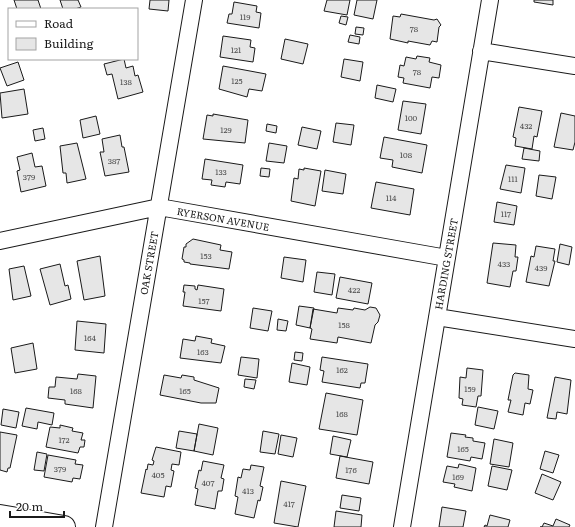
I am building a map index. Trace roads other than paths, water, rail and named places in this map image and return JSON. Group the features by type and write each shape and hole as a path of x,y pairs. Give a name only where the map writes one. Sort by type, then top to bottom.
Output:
{"main road":[{"path":"0,516 64,527"}],"street":[{"name":"OAK STREET","path":"104,527 194,0"},
{"name":"HARDING STREET","path":"402,527 490,0"},
{"path":"481,51 575,66"},
{"name":"RYERSON AVENUE","path":"0,241 159,207 447,258"},
{"path":"437,317 575,339"}]}
